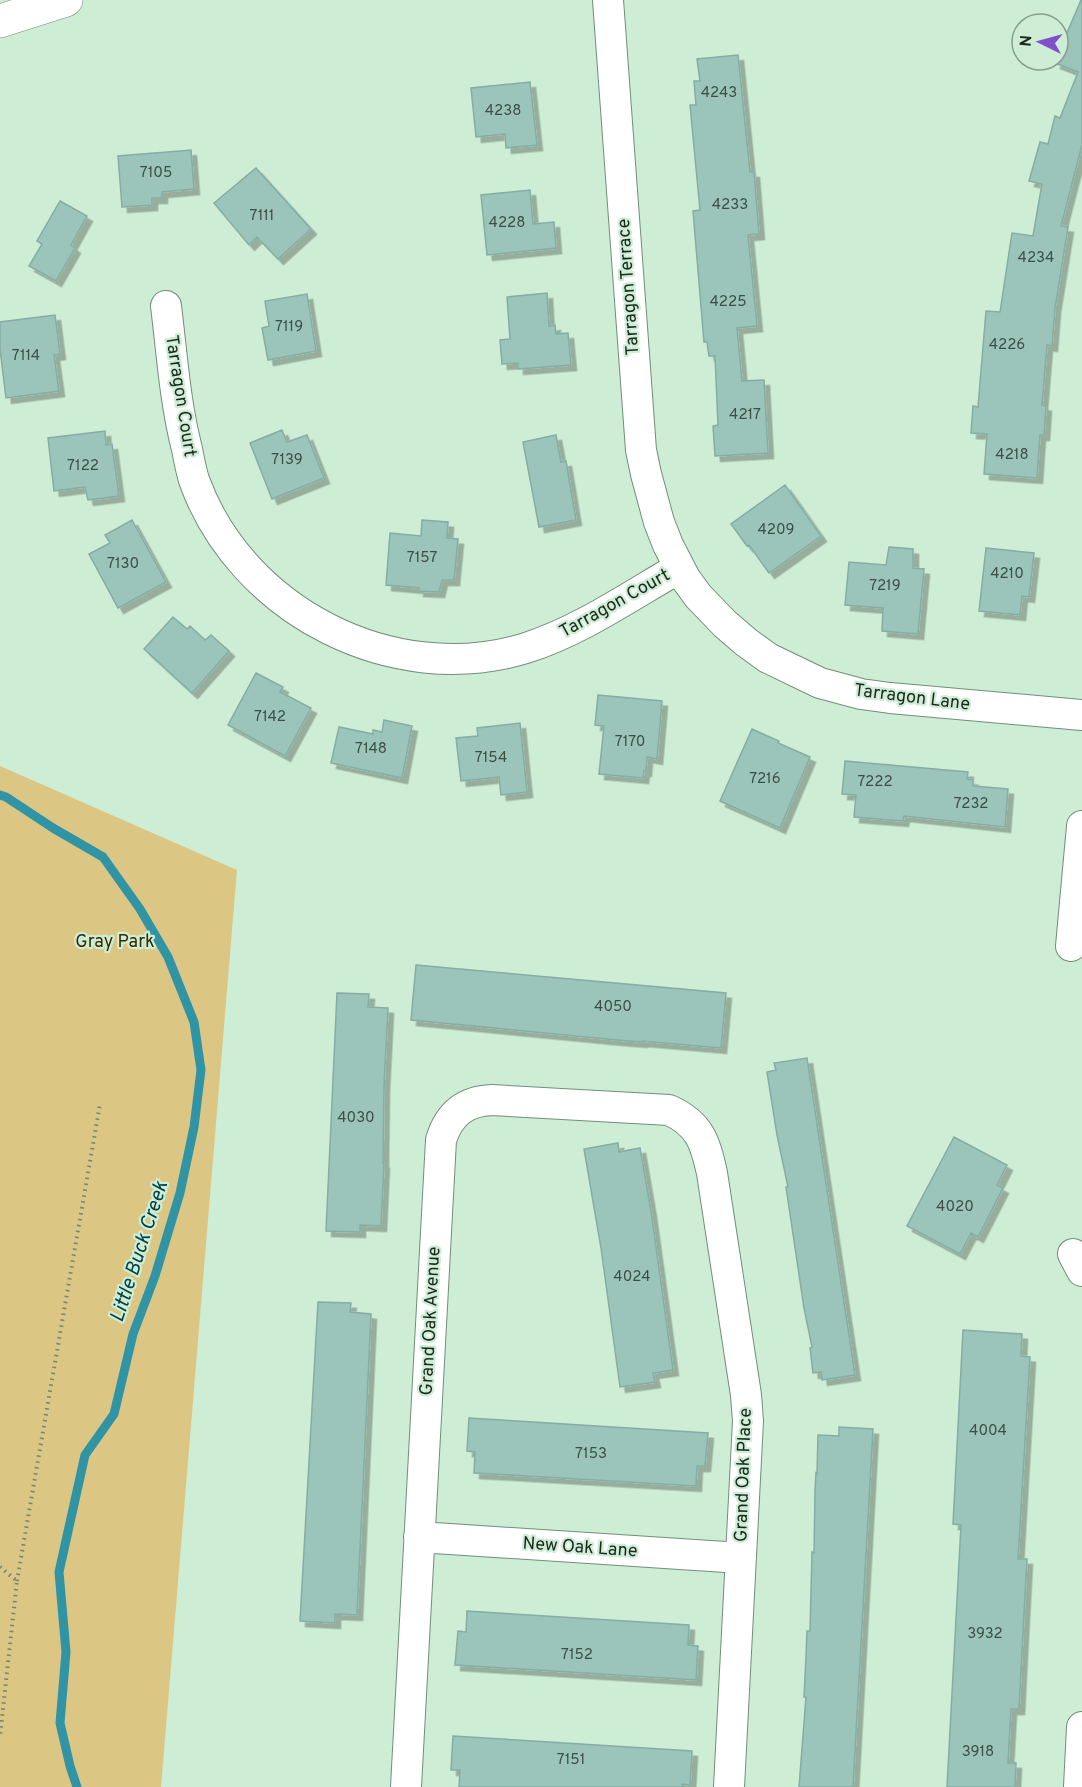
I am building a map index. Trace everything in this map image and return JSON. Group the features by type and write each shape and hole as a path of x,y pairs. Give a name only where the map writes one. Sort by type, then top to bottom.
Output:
{"street":[{"path":"0,21 66,0"},
{"name":"Tarragon Terrace","path":"608,0 641,450 659,522 679,568"},
{"name":"Tarragon Court","path":"166,306 181,426 194,479 210,516 237,556 260,581 291,607 314,622 363,644 389,651 445,658 485,656 526,648 552,639 679,568"},
{"name":"Tarragon Lane","path":"679,568 715,614 746,642 781,665 820,682 875,696 1082,715"},
{"path":"1071,946 1082,826"},
{"name":"Grand Oak Avenue","path":"406,1787 441,1140 445,1126 453,1114 464,1107 480,1100 492,1100 669,1110 685,1117 698,1132"},
{"name":"Grand Oak Place","path":"698,1132 707,1152 712,1173 748,1421 729,1787"},
{"name":"New Oak Lane","path":"419,1537 741,1558"},
{"path":"1079,1787 1082,1727"}],"path":[{"path":"0,1736 17,1581 100,1104"},
{"path":"0,1567 17,1581"}],"green space":[{"name":"Gray Park","path":"0,766 237,870 161,1787 0,1787"}],"building":[{"path":"1082,0 1082,145 1061,226 1068,227 1055,308 1052,346 1047,345 1042,405 1046,406 1044,435 1040,435 1037,478 984,474 987,434 971,433 973,406 978,407 986,311 1000,312 1012,233 1033,236 1042,184 1029,181 1040,142 1048,144 1055,116 1060,118 1078,72 1070,69 1070,26"},
{"path":"738,55 750,172 754,172 759,234 748,235 757,326 737,328 742,381 764,380 768,453 715,456 713,426 718,425 715,356 709,356 707,342 704,342 693,211 700,210 690,105 696,105 694,81 700,81 697,59"},
{"path":"530,82 537,145 506,148 505,134 476,137 471,88"},
{"path":"191,150 194,189 162,192 162,198 152,198 152,205 122,207 118,156"},
{"path":"256,168 311,229 278,259 257,237 249,245 214,203"},
{"path":"530,190 533,224 554,222 556,248 487,255 481,195"},
{"path":"60,201 87,216 71,245 75,248 56,281 29,266 42,244 37,241"},
{"path":"547,293 549,326 555,325 556,334 568,333 571,365 518,369 518,363 502,364 500,340 510,339 507,297"},
{"path":"307,294 316,351 268,360 262,328 269,326 265,301"},
{"path":"55,315 60,354 54,355 59,391 6,398 0,349 0,322"},
{"path":"282,430 287,442 307,435 324,478 272,499 250,443"},
{"path":"105,431 106,445 112,444 119,496 88,500 85,487 54,491 48,438"},
{"path":"556,435 561,462 566,461 576,520 539,527 523,442"},
{"path":"785,485 821,536 769,573 731,524"},
{"path":"132,520 166,582 118,608 89,554 110,543 105,535"},
{"path":"422,520 448,522 447,538 458,539 454,580 442,580 439,592 386,585 390,533 421,536"},
{"path":"889,547 913,549 913,568 924,569 918,634 882,631 883,608 845,605 849,562 886,565"},
{"path":"986,548 1034,553 1029,597 1022,596 1020,615 979,611"},
{"path":"173,617 187,629 190,626 205,640 211,635 229,651 192,693 144,649"},
{"path":"256,673 283,687 280,692 311,708 285,756 228,725"},
{"path":"598,695 662,701 657,759 647,757 643,778 599,774 604,726 595,725"},
{"path":"384,720 412,726 402,778 331,763 339,727 373,734 373,730 382,732"},
{"path":"520,723 527,792 501,795 499,777 461,781 456,738 478,736 477,728"},
{"path":"752,729 810,757 780,828 720,801"},
{"path":"845,761 968,772 967,779 973,780 973,786 1008,789 1005,827 904,816 903,821 854,817 856,795 842,794"},
{"path":"416,965 726,993 721,1048 411,1020"},
{"path":"337,993 369,994 368,1007 388,1008 381,1226 360,1225 360,1232 326,1231"},
{"path":"807,1058 855,1375 822,1380 821,1372 813,1373 810,1348 812,1347 804,1308 786,1187 788,1187 767,1072 776,1070 774,1063"},
{"path":"954,1137 1007,1165 997,1185 1003,1188 978,1237 971,1233 960,1254 907,1226"},
{"path":"618,1143 619,1152 640,1148 673,1370 653,1373 655,1382 620,1387 601,1248 584,1149"},
{"path":"318,1302 351,1303 350,1312 371,1314 357,1615 335,1614 335,1623 300,1621"},
{"path":"963,1330 1022,1334 1021,1356 1030,1357 1018,1559 1027,1559 1019,1709 1011,1709 1008,1763 1016,1763 1015,1787 947,1787 961,1525 953,1524"},
{"path":"469,1418 708,1433 705,1466 697,1466 696,1486 474,1473 475,1452 467,1451"},
{"path":"839,1427 873,1429 853,1787 799,1787 806,1697 804,1697 807,1631 810,1631 818,1435 839,1436"},
{"path":"467,1611 689,1625 688,1645 698,1646 696,1680 455,1665 458,1631 466,1632"},
{"path":"453,1736 692,1751 690,1785 682,1784 682,1787 459,1787 460,1770 451,1770"}],"waterway":[{"name":"Little Buck Creek","path":"0,795 103,857 140,909 168,957 194,1022 201,1070 194,1127 180,1193 155,1276 133,1334 114,1414 85,1455 59,1572 66,1652 60,1723 77,1787"}]}
